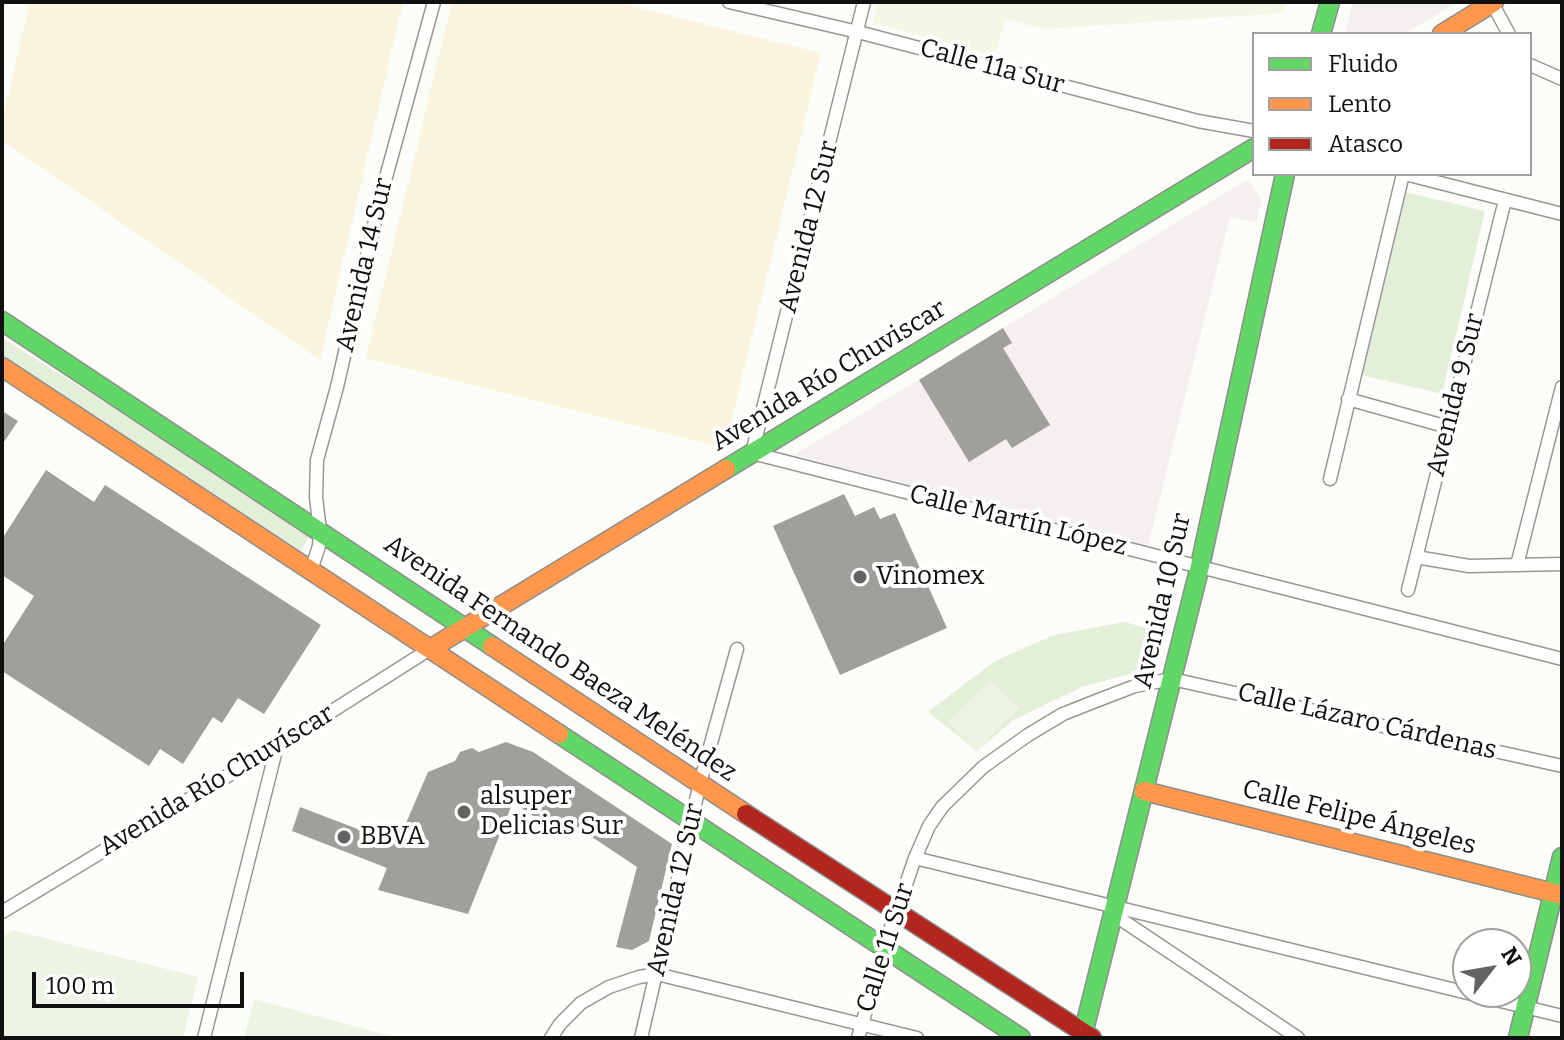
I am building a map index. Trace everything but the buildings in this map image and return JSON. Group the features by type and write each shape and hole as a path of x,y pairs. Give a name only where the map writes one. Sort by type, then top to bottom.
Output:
{"main road":[{"path":"1322,32 1330,2"},
{"path":"1445,32 1493,3"},
{"name":"Avenida Río Chuviscar","path":"430,649 1252,149"},
{"name":"Avenida 10 Sur","path":"1086,1036 1114,910 1200,566 1285,176"},
{"name":"Avenida Fernando Baeza Meléndez","path":"2,321 1086,1036"},
{"path":"2,367 1021,1038"},
{"name":"Calle Felipe Ángeles","path":"1144,791 1557,894"},
{"path":"1532,983 1557,894 1562,857"},
{"path":"1518,1038 1525,1008"}],"street":[{"name":"Avenida 14 Sur","path":"311,570 320,531 316,497 317,460 380,199 434,2"},
{"name":"Calle 11a Sur","path":"729,2 858,32 1198,121 1252,131"},
{"name":"Avenida 12 Sur","path":"752,453 864,2"},
{"path":"1493,3 1508,32"},
{"path":"1532,66 1562,79"},
{"path":"1330,479 1404,176"},
{"path":"1412,176 1562,214"},
{"name":"Avenida 9 Sur","path":"1408,590 1505,200"},
{"path":"1517,565 1562,387"},
{"path":"1348,399 1448,427"},
{"name":"Calle Martín López","path":"752,453 1562,659"},
{"path":"1416,557 1469,566 1562,564"},
{"name":"Avenida Río Chuvíscar","path":"2,912 277,746 430,649"},
{"name":"Avenida 12 Sur","path":"641,1038 700,783 737,649"},
{"name":"Calle Lázaro Cárdenas","path":"1172,679 1562,766"},
{"name":"Calle 11 Sur","path":"859,1031 915,858 929,826 957,790 983,767 1063,714 1135,686 1172,679"},
{"path":"204,1038 277,746"},
{"path":"915,858 1114,910 1452,991"},
{"path":"1114,910 1298,1038"},
{"path":"551,1038 581,1003 609,987 657,974 859,1031 917,1038"},
{"path":"1525,1008 1562,1016"}],"shaded area":[{"path":"1353,2 1458,2 1407,32 1346,32"},
{"path":"1248,179 1262,201 1256,223 1230,217 1148,546 794,455"}],"green space":[{"path":"878,2 1286,2 1284,13 1045,29 1005,19 995,56 873,23"},
{"path":"1406,192 1485,211 1442,394 1362,375"},
{"path":"2,338 312,531 301,551 2,357"},
{"path":"1125,622 1156,631 1148,669 1082,687 1012,721 977,751 928,712 995,661 1054,635"},
{"path":"990,680 1019,708 977,751 948,722"},
{"path":"13,930 198,977 183,1038 2,1038 2,937"},
{"path":"254,999 398,1038 244,1038"}],"sand":[{"path":"30,2 403,2 320,360 2,140 2,121"},
{"path":"452,2 615,2 821,53 725,448 366,358"}],"traffic: fast":[{"path":"1322,32 1330,2"},
{"path":"726,469 1252,149"},
{"path":"1082,1038 1200,566 1285,176"},
{"path":"2,321 492,646"},
{"path":"559,734 1021,1038"},
{"path":"1518,1038 1562,857"}],"traffic: slow":[{"path":"1445,32 1494,2"},
{"path":"2,367 559,734"},
{"path":"430,649 726,469"},
{"path":"492,646 746,814"},
{"path":"1144,791 1562,895"}],"traffic: jam":[{"path":"746,814 1092,1038"}],"place":[{"name":"Vinomex","path":"860,577"},
{"name":"alsuper Delicias Sur","path":"464,812"},
{"name":"BBVA","path":"344,837"}]}
